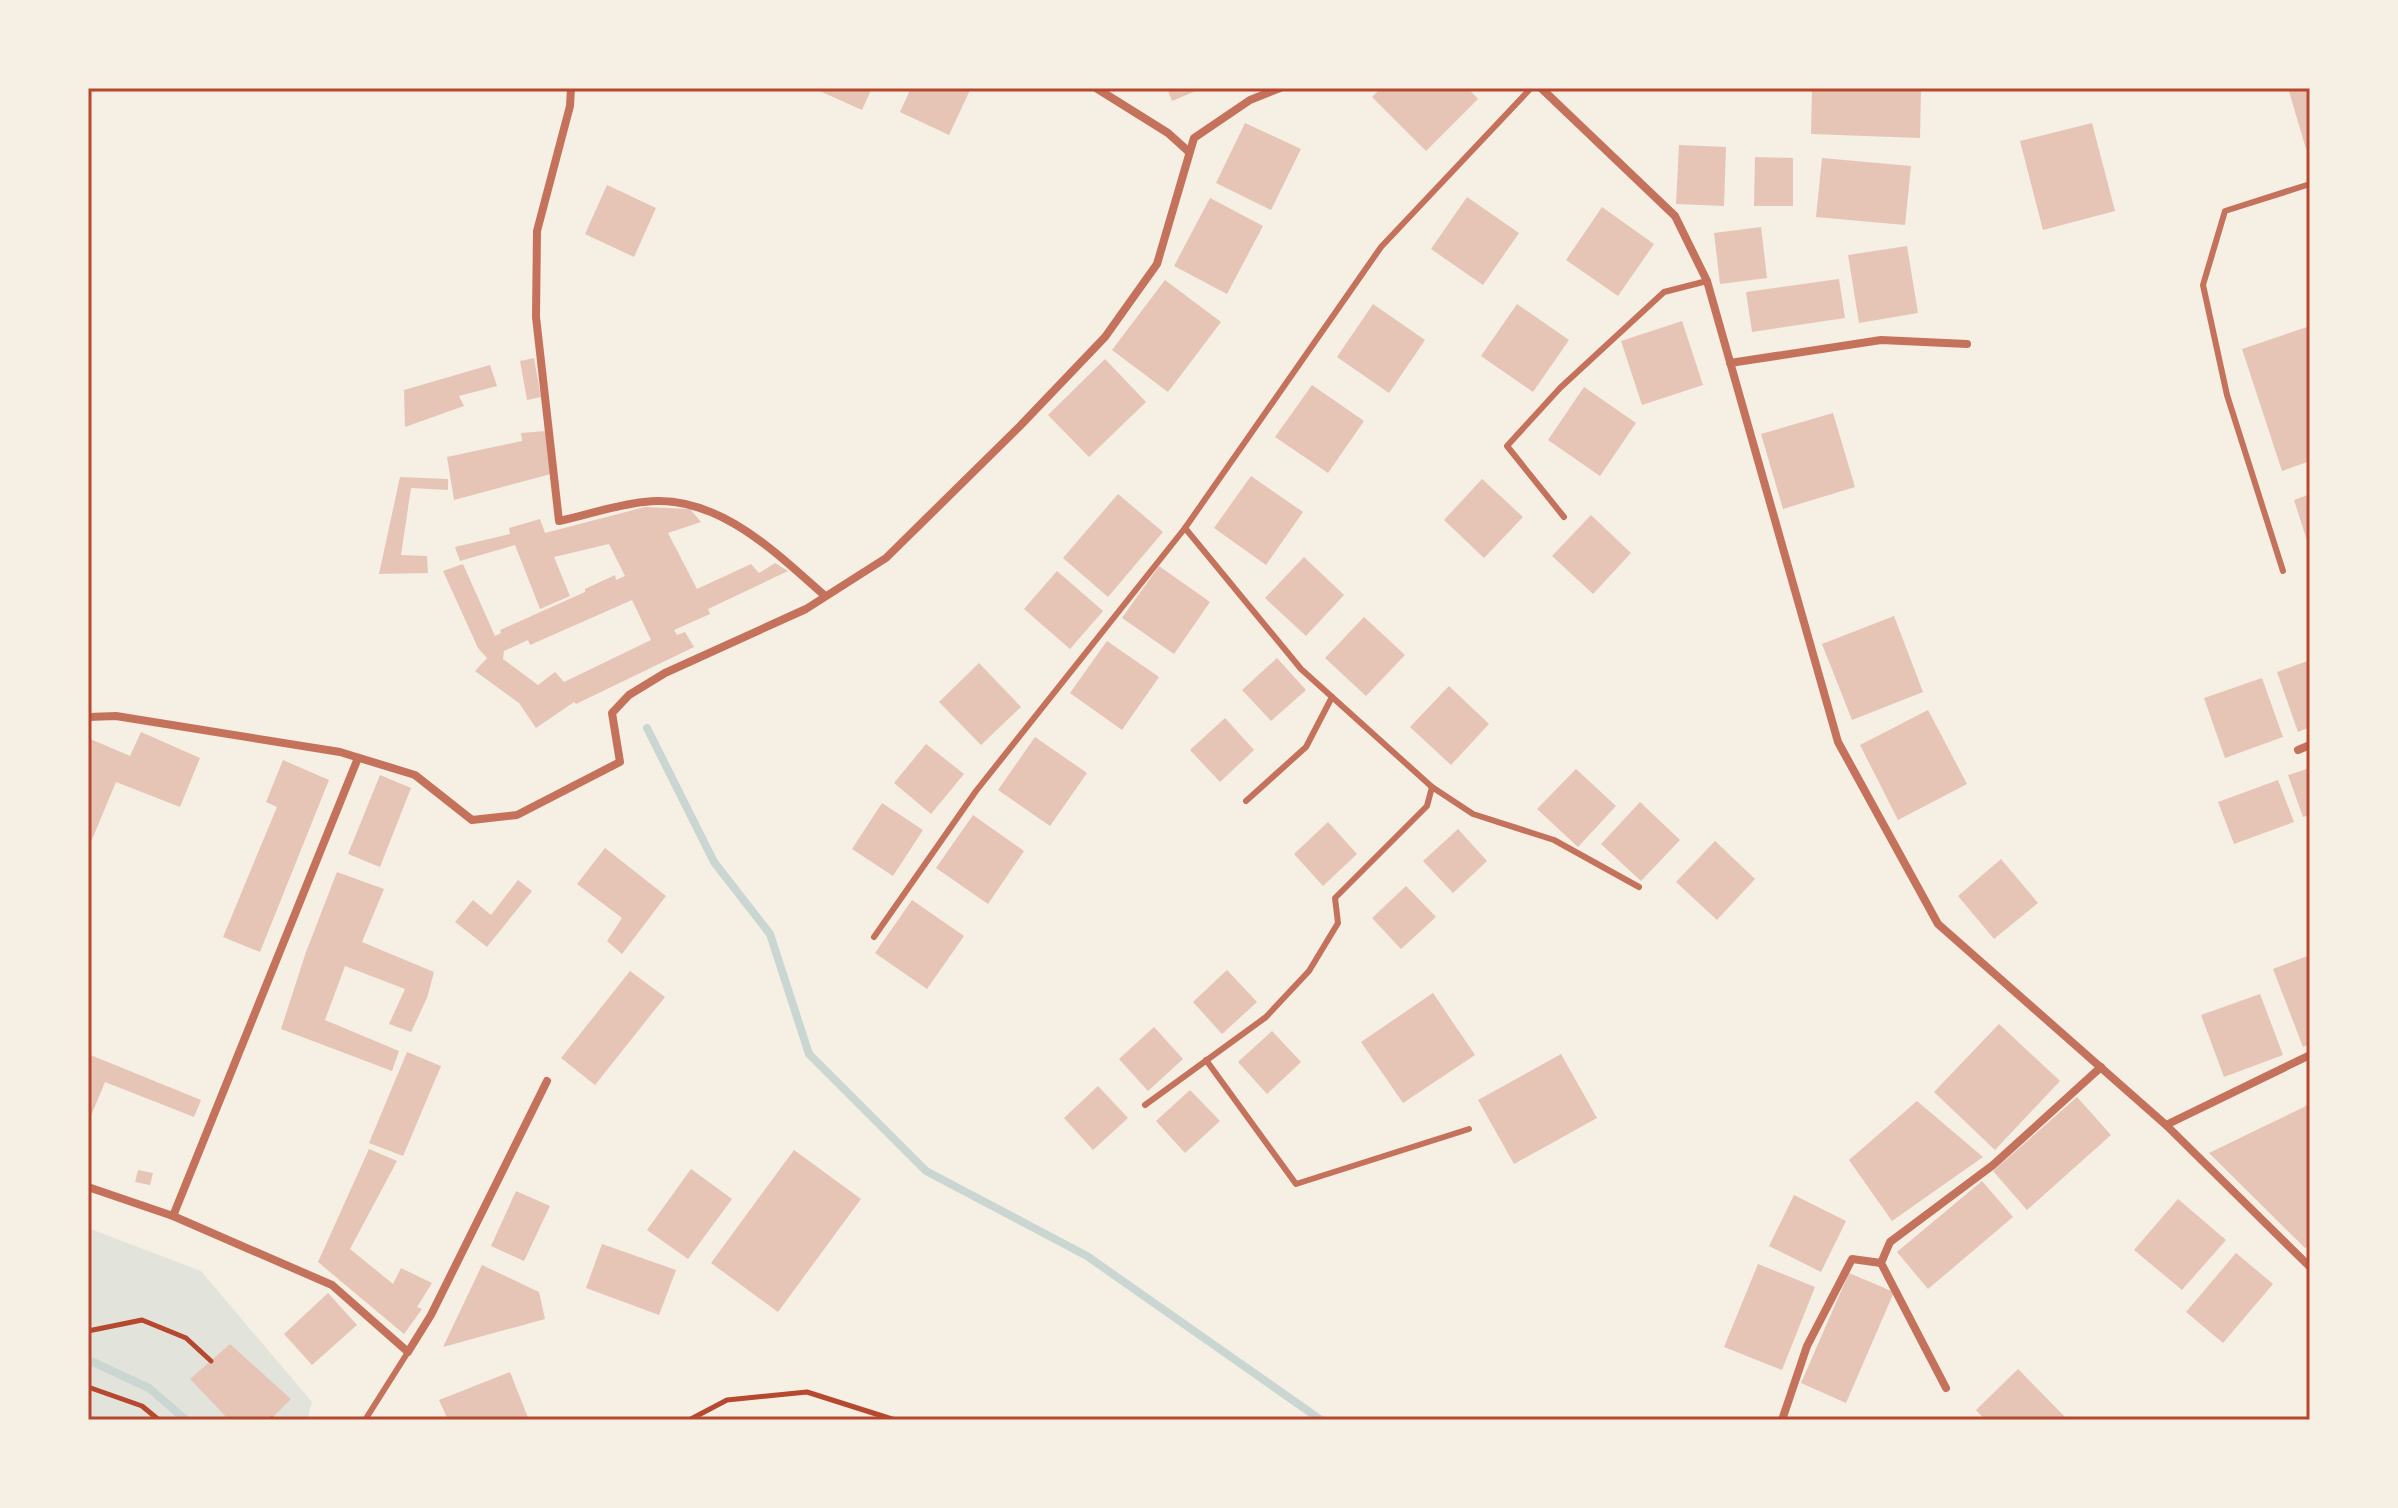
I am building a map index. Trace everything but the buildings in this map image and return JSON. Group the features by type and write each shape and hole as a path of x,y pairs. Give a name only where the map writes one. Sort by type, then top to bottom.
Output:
{"street":[{"path":"571,88 570,106 537,231 536,317 559,521 645,501 685,503 706,510 759,537 825,596"},
{"path":"88,717 116,716 340,752 415,775 472,820 517,815 620,762 612,713 629,695 665,673 806,609 886,558 1020,426 1105,337 1157,264 1194,138 1250,100 1280,88"},
{"path":"1541,88 1675,216 1707,281 1838,742 1938,924 2166,1125 2308,1262"},
{"path":"1100,89 1168,133 1189,152"},
{"path":"1730,363 1881,340 1967,344"},
{"path":"2298,750 2310,745"},
{"path":"173,1216 358,758"},
{"path":"2166,1125 2310,1055"},
{"path":"1881,1263 1890,1242 1993,1165 2101,1067"},
{"path":"88,1187 173,1216 332,1285 408,1352 431,1315 547,1081"},
{"path":"1782,1420 1807,1346 1852,1259 1881,1263"},
{"path":"1881,1263 1946,1388"}],"lane":[{"path":"874,937 976,791 1046,699 1185,528 1381,247 1531,88"},
{"path":"2283,571 2227,395 2203,285 2225,211 2310,184"},
{"path":"1564,517 1507,446 1560,388 1664,292 1707,281"},
{"path":"1185,528 1301,669 1432,787 1473,814 1554,840 1639,887"},
{"path":"1246,801 1306,747 1332,697"},
{"path":"1145,1105 1266,1017 1309,971 1338,923 1335,898 1427,806 1432,787"},
{"path":"1206,1060 1296,1184 1469,1129"},
{"path":"365,1420 408,1352"}],"path":[{"path":"88,1331 142,1320 186,1338 211,1361"},
{"path":"88,1387 142,1406 159,1420"},
{"path":"689,1420 727,1400 807,1392 895,1420"}],"shaded area":[{"path":"88,1228 201,1271 312,1402 307,1420 88,1420"}],"waterway":[{"path":"647,728 714,862 770,934 809,1054 926,1171 1087,1256 1321,1420"},
{"path":"88,1363 93,1362 149,1388 186,1420"}]}
